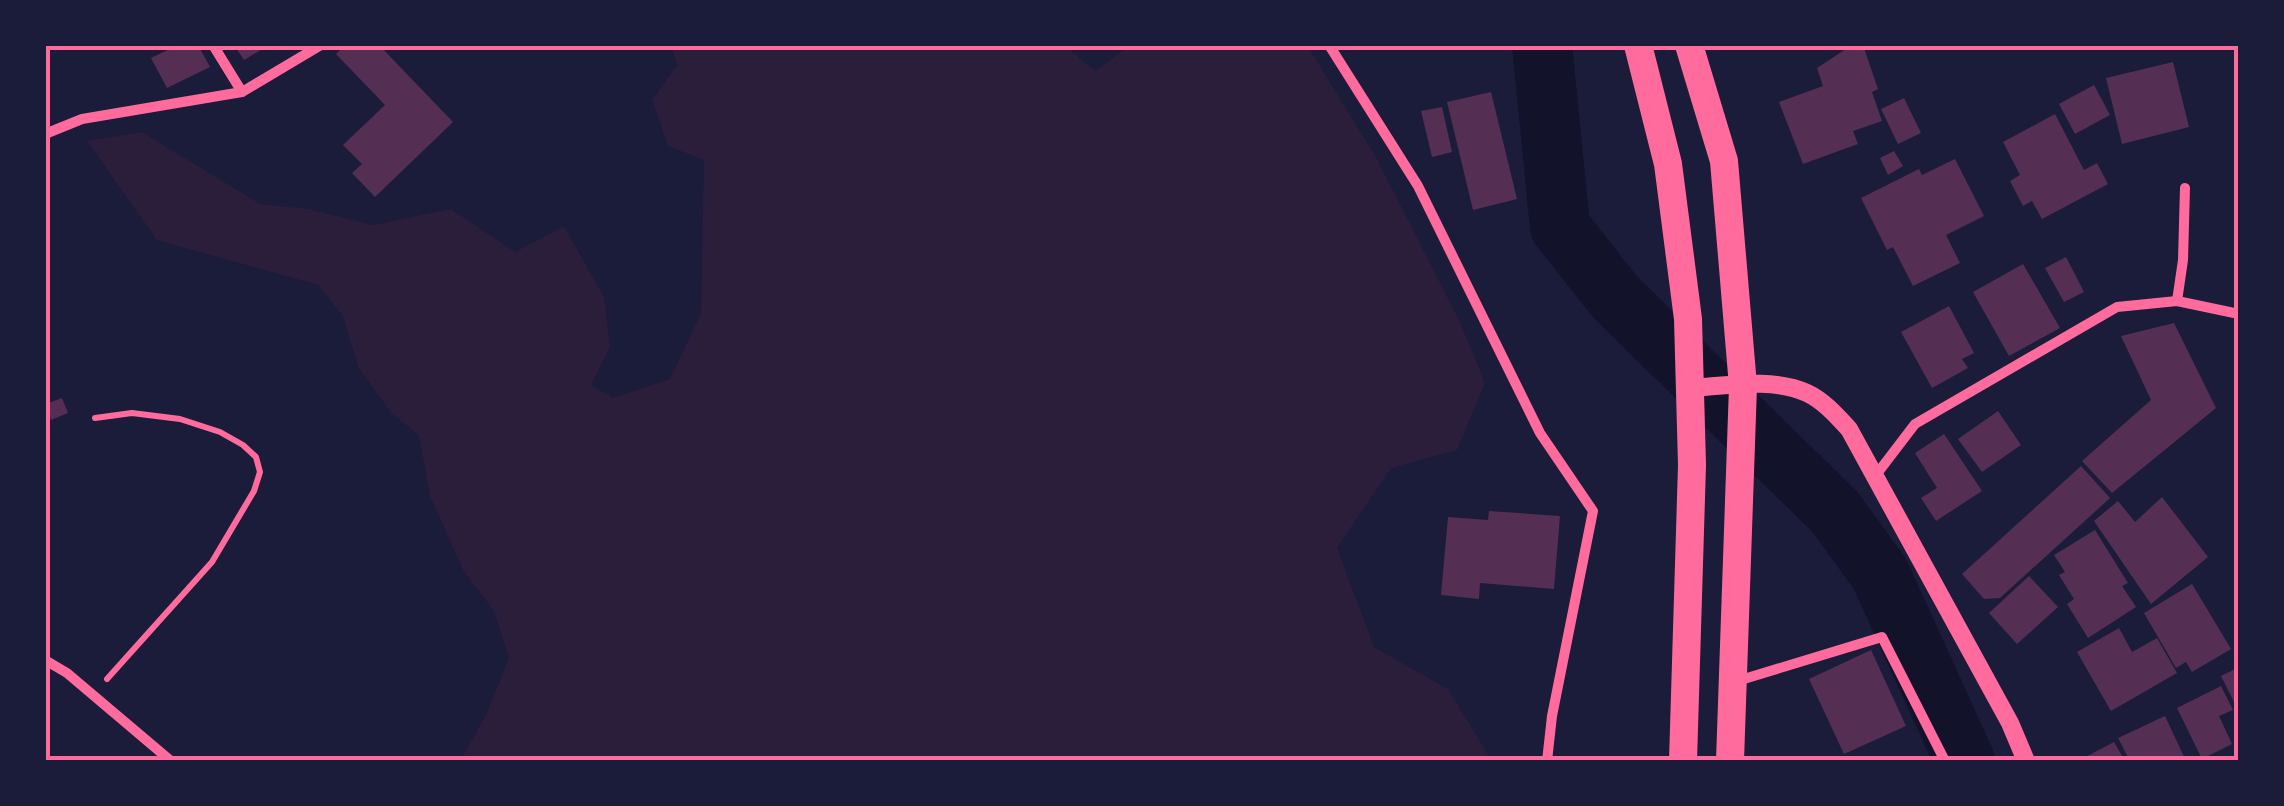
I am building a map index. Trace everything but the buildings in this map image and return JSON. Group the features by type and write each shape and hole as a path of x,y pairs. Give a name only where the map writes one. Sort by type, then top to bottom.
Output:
{"highway":[{"path":"1638,45 1668,164 1688,319 1691,433 1682,761"},
{"path":"1689,45 1724,161 1748,380 1740,473 1730,761"}],"street":[{"path":"212,45 242,92"},
{"path":"45,134 82,120 242,92 321,45"},
{"path":"1329,45 1418,186 1540,433 1593,512 1552,716 1548,761"},
{"path":"2177,301 2183,260 2185,188"},
{"path":"1876,475 1915,424 2117,308 2177,301 2239,314"},
{"path":"1688,388 1748,380 1777,385 1807,393 1828,407 1849,429 2010,723 2026,761"},
{"path":"1733,682 1882,637 1945,761"},
{"path":"45,660 67,673 171,761"}],"path":[{"path":"92,694 212,562 254,491 260,472 256,457 220,432 180,419 132,413 95,418"}],"shaded area":[{"path":"671,45 1064,45 1095,71 1130,45 1307,45 1377,159 1460,322 1485,383 1457,450 1391,468 1337,548 1374,647 1448,689 1492,761 460,761 486,715 509,658 494,611 463,570 430,496 419,435 392,414 358,367 343,316 318,285 157,240 87,141 142,132 260,204 308,209 373,225 451,209 515,252 564,226 604,297 610,347 591,385 613,398 670,379 701,313 704,160 668,146 652,100 677,65"}],"waterway":[{"path":"1542,45 1560,227 1616,298 1835,512 1880,574 1965,761"}]}
